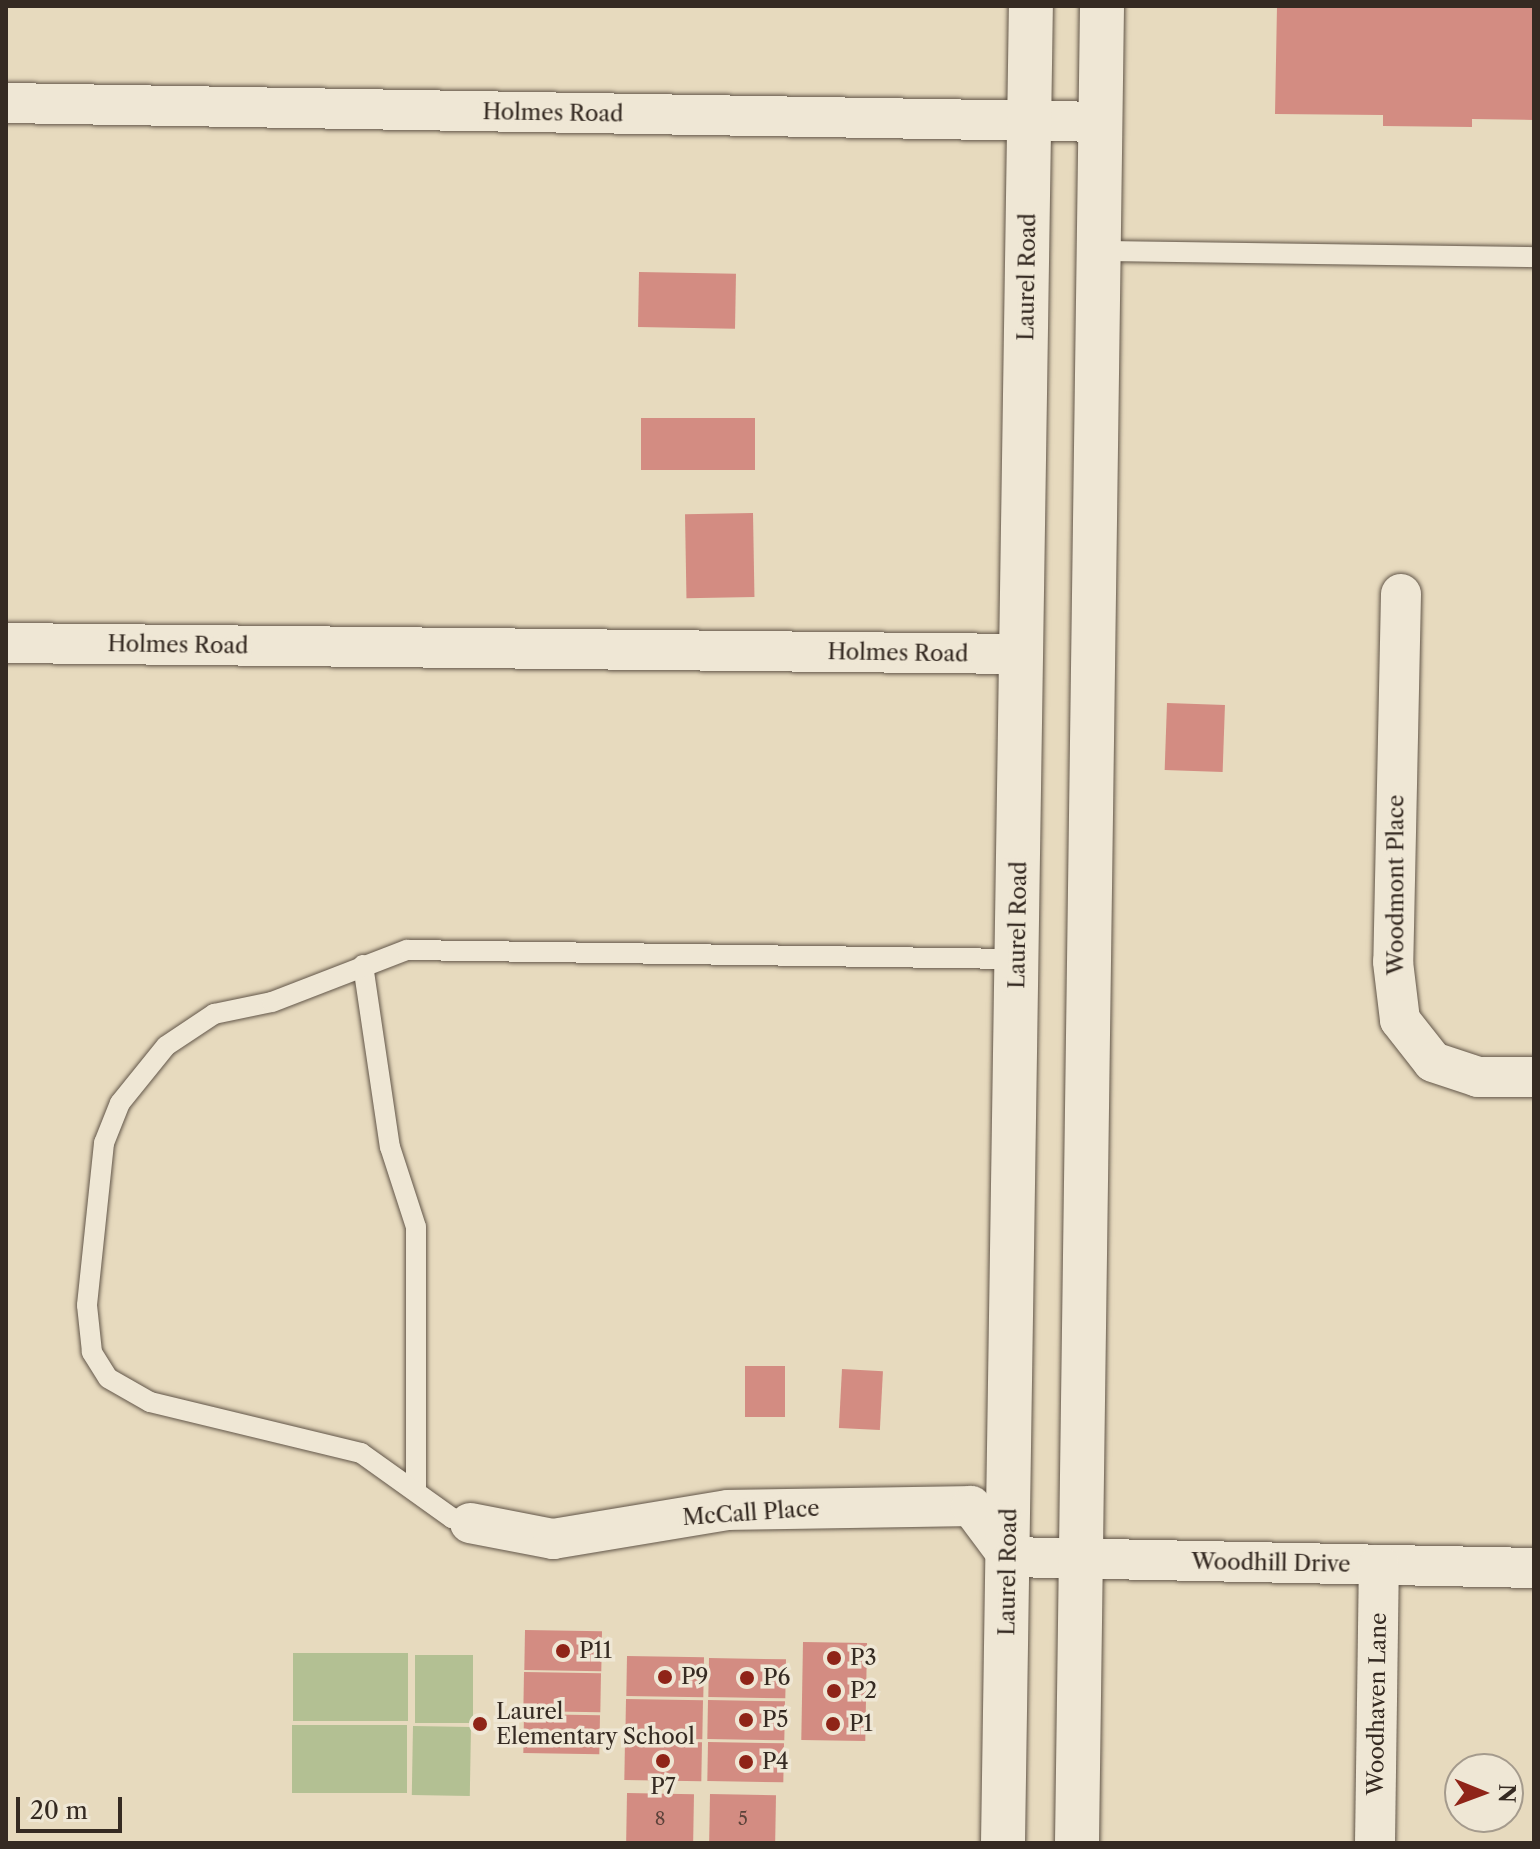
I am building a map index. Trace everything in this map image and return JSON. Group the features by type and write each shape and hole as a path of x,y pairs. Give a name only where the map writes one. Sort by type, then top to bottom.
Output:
{"main road":[{"name":"Laurel Road","path":"1003,1843 1031,6"},
{"path":"1077,1843 1102,6"}],"street":[{"name":"Holmes Road","path":"6,103 1101,122"},
{"name":"Woodmont Place","path":"1401,594 1393,962 1400,1020 1433,1062 1478,1077 1534,1077"},
{"name":"Holmes Road","path":"6,643 1023,654"},
{"name":"McCall Place","path":"470,1523 553,1539 728,1510 971,1506 1009,1557"},
{"name":"Woodhill Drive","path":"1009,1557 1534,1568"},
{"name":"Woodhaven Lane","path":"1375,1843 1379,1565"}],"lane":[{"path":"1099,251 1534,257"},
{"path":"470,1523 452,1518 361,1453 150,1402 108,1378 92,1352 87,1305 104,1143 120,1103 157,1057 214,1014 272,1002 407,950 1017,959"},
{"path":"363,965 390,1147 416,1227 416,1491"}],"green space":[{"path":"293,1653 408,1653 408,1721 293,1721"},
{"path":"415,1655 473,1655 473,1723 415,1723"},
{"path":"292,1725 407,1725 407,1793 292,1793"},
{"path":"413,1726 471,1727 470,1796 412,1795"}],"building":[{"path":"1277,6 1534,6 1534,120 1472,119 1472,127 1383,126 1383,115 1275,114"},
{"path":"639,272 736,274 735,329 638,327"},
{"path":"641,418 755,418 755,470 641,470"},
{"path":"753,513 754,597 686,598 685,514"},
{"path":"1167,703 1225,705 1223,772 1165,770"},
{"path":"745,1366 785,1366 785,1417 745,1417"},
{"path":"842,1369 883,1371 880,1430 839,1428"},
{"name":"P11","path":"525,1630 602,1631 601,1671 524,1670"},
{"path":"803,1642 867,1643 865,1741 801,1740"},
{"name":"P9","path":"627,1656 704,1657 703,1697 626,1696"},
{"name":"P6","path":"709,1658 786,1659 785,1698 708,1697"},
{"path":"524,1672 601,1673 600,1712 523,1711"},
{"path":"626,1699 703,1700 702,1739 625,1738"},
{"name":"P5","path":"708,1700 785,1701 784,1740 707,1739"},
{"path":"524,1714 600,1715 599,1754 523,1753"},
{"name":"P7","path":"625,1741 702,1742 701,1781 624,1780"},
{"name":"P4","path":"708,1742 784,1743 783,1782 707,1781"},
{"path":"627,1793 694,1794 693,1843 626,1843"},
{"path":"710,1794 776,1795 775,1843 709,1843"}],"place":[{"name":"P11","path":"563,1651"},
{"name":"P3","path":"834,1658"},
{"name":"P9","path":"665,1677"},
{"name":"P6","path":"747,1678"},
{"name":"P2","path":"834,1691"},
{"name":"P5","path":"746,1720"},
{"name":"Laurel Elementary School","path":"480,1724"},
{"name":"P1","path":"833,1724"},
{"name":"P7","path":"663,1761"},
{"name":"P4","path":"746,1762"}]}
